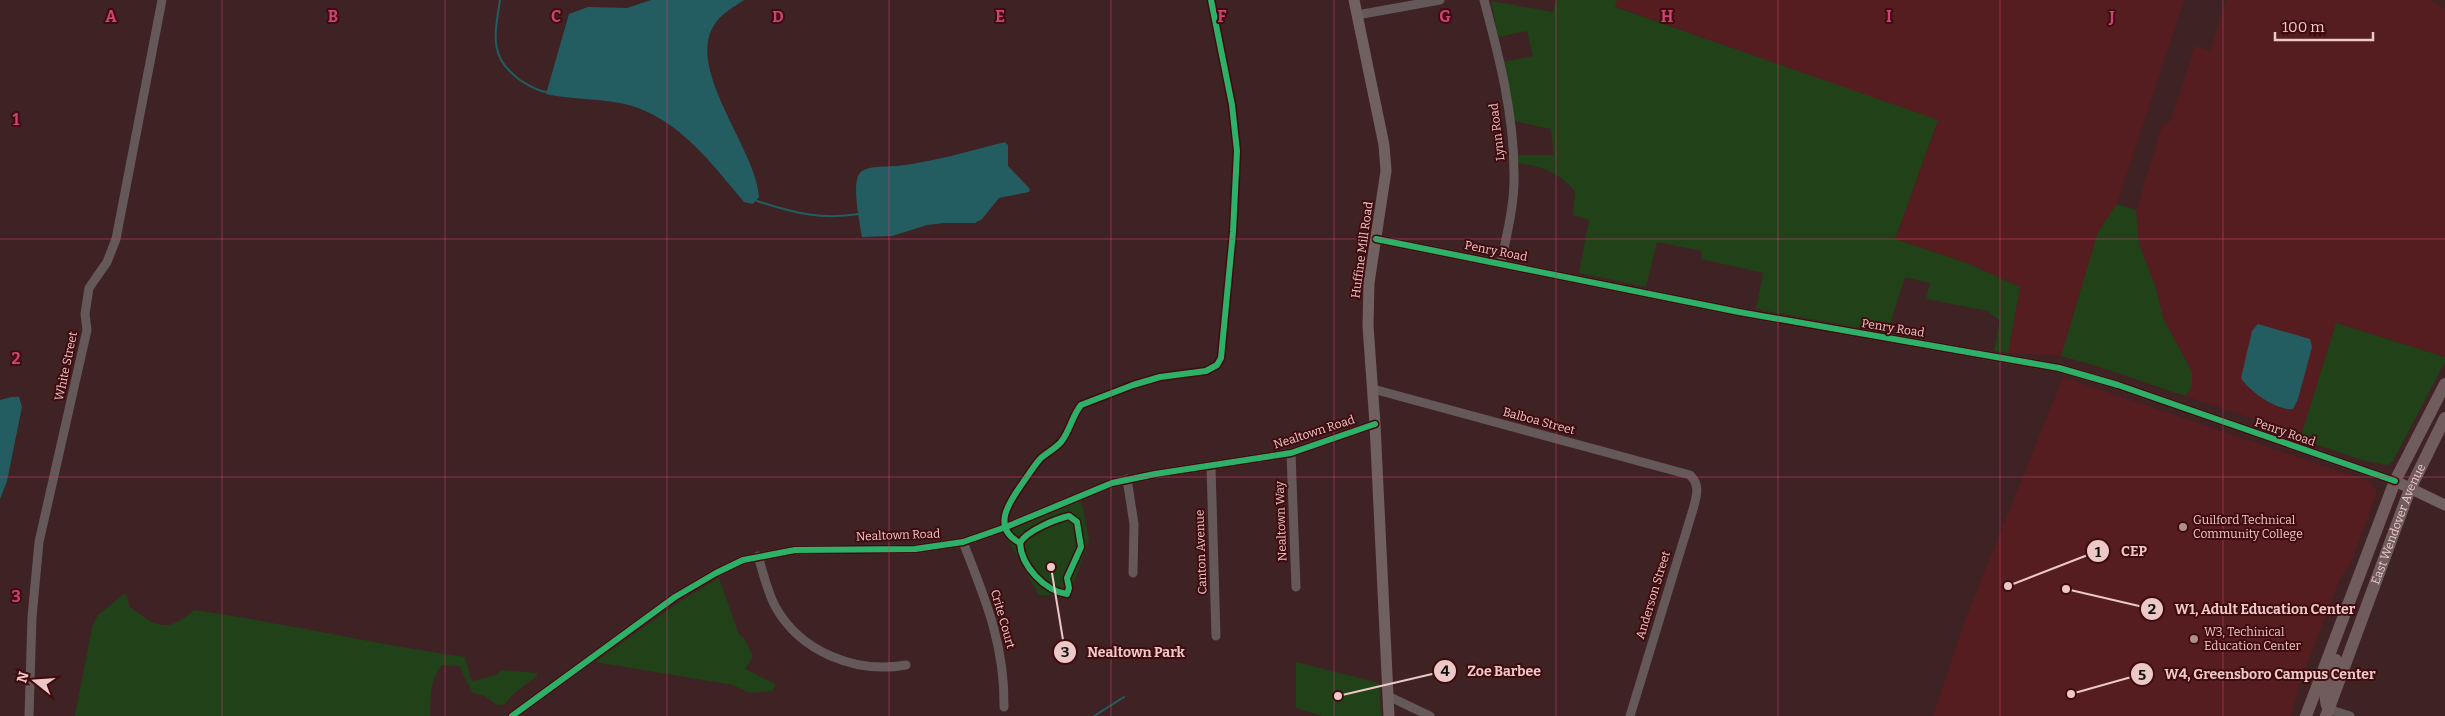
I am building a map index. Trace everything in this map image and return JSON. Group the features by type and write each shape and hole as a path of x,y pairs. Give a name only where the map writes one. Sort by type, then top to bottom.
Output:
{"highway":[{"name":"East Wendover Avenue","path":"2306,716 2395,481 2445,384"},
{"name":"East Wendover Avenue","path":"2327,712 2411,487 2445,418"},
{"path":"2327,712 2325,691 2345,636 2346,612"},
{"path":"2312,698 2316,716"}],"main road":[{"name":"Huffine Mill Road","path":"1354,0 1384,145 1386,171 1369,283 1368,326 1375,424 1389,716"},
{"path":"2395,481 2445,497"},
{"path":"2411,487 2445,505"}],"street":[{"name":"White Street","path":"29,716 32,617 39,542 87,330 85,314 89,288 107,262 116,239 162,0"},
{"path":"1357,16 1440,0"},
{"name":"Lynn Road","path":"1484,0 1501,65 1511,132 1514,172 1512,206 1501,263"},
{"name":"Penry Road","path":"1376,239 1739,312 2059,368 2118,385 2395,481"},
{"name":"Balboa Street","path":"1373,389 1690,475 1696,481"},
{"name":"Nealtown Road","path":"512,716 675,597 716,573 758,556 795,550 915,548 963,542 1127,479 1292,453 1375,424"},
{"name":"Nealtown Way","path":"1292,453 1296,587"},
{"name":"Canton Avenue","path":"1211,467 1216,636"},
{"path":"1127,479 1134,524 1133,573"},
{"name":"Anderson Street","path":"1630,716 1694,506 1698,488 1696,481"},
{"name":"Crite Court","path":"963,542 996,629 1002,658 1004,707"},
{"path":"758,556 775,606 806,643 840,660 872,667 906,666"},
{"path":"1388,696 1430,716"},
{"path":"2327,712 2350,716"}],"shaded area":[{"path":"1617,0 2184,0 2117,204 2098,232 2061,356 2008,353 2020,287 1967,263 1895,239 1938,121 1614,6"},
{"path":"2226,0 2431,0 2445,9 2445,357 2336,323 2300,439 2263,422 2185,396 2192,387 2192,372 2163,318 2156,288 2139,244 2136,210 2162,126 2171,120 2195,46 2210,51"},
{"name":"Guilford Technical Community College","path":"2063,377 2371,482 2377,493 2351,562 2340,579 2300,683 2291,716 1933,716 1965,620"}],"green space":[{"path":"1556,0 1617,0 1615,7 1938,120 1895,239 1967,263 2020,287 2008,353 1994,351 2000,321 1988,311 1926,299 1930,283 1905,277 1887,333 1756,309 1763,273 1701,259 1702,251 1657,242 1646,287 1579,273 1589,220 1573,215 1575,191 1557,175 1542,168 1518,163 1518,155 1554,155 1551,129 1514,121 1503,62 1533,56 1527,31 1498,37 1491,1 1553,12"},
{"path":"2117,204 2136,210 2139,244 2156,288 2163,318 2192,372 2192,387 2185,396 2097,366 2061,356 2098,232"},
{"path":"2336,323 2445,357 2445,362 2393,461 2388,465 2365,461 2300,439"},
{"path":"1081,500 1089,539 1069,596 1039,595 1004,533"},
{"path":"719,578 739,635 744,638 753,657 745,669 776,684 772,691 750,693 733,685 595,662 682,600"},
{"path":"124,594 127,595 129,606 147,619 162,625 169,625 185,618 194,610 465,657 473,681 496,675 502,670 537,673 537,676 512,695 505,704 497,705 485,696 473,693 459,666 442,665 433,683 430,716 75,716 92,627 98,615"},
{"path":"1296,662 1379,683 1381,716 1323,716 1296,708"}],"water":[{"path":"651,0 744,0 726,12 717,21 708,39 708,60 714,83 724,108 747,155 755,177 759,197 753,204 744,202 707,158 664,121 629,105 546,94 569,14 588,7 627,8"},
{"path":"1005,142 1008,145 1008,166 1030,189 1029,192 999,198 982,219 975,223 927,225 892,236 862,237 856,185 857,178 863,170 924,162"},
{"path":"2258,324 2310,339 2312,347 2298,399 2293,409 2279,407 2264,399 2250,389 2241,378 2252,331"},
{"path":"19,397 22,407 7,481 0,499 0,400"}],"waterway":[{"path":"500,0 496,34 498,54 503,63 520,80 537,90 547,92"},
{"path":"757,201 783,209 820,216 859,214"},
{"path":"1094,716 1124,697"}],"cycle path":[{"path":"1020,543 1011,537 1006,529 1004,522 1009,505 1040,459 1061,442 1081,405 1160,377 1206,371 1217,365 1221,358 1233,232 1237,151 1232,105 1211,0"},
{"path":"1376,239 1739,312 2059,368 2118,385 2395,481"},
{"path":"512,716 675,597 743,560 795,550 915,549 963,542 1006,527 1112,483 1155,474 1291,453 1375,424"},
{"path":"1069,516 1077,522 1081,547 1067,578 1069,588 1067,594 1051,588 1036,576 1021,552 1020,543 1028,534 1035,530 1069,516"}],"place":[{"name":"Guilford Technical Community College","path":"2183,527"},
{"name":"Nealtown Park","path":"1051,567"},
{"name":"CEP","path":"2008,586"},
{"name":"W1, Adult Education Center","path":"2066,589"},
{"name":"W3, Techinical Education Center","path":"2194,639"},
{"name":"W4, Greensboro Campus Center","path":"2071,694"},
{"name":"Zoe Barbee","path":"1338,696"}]}
